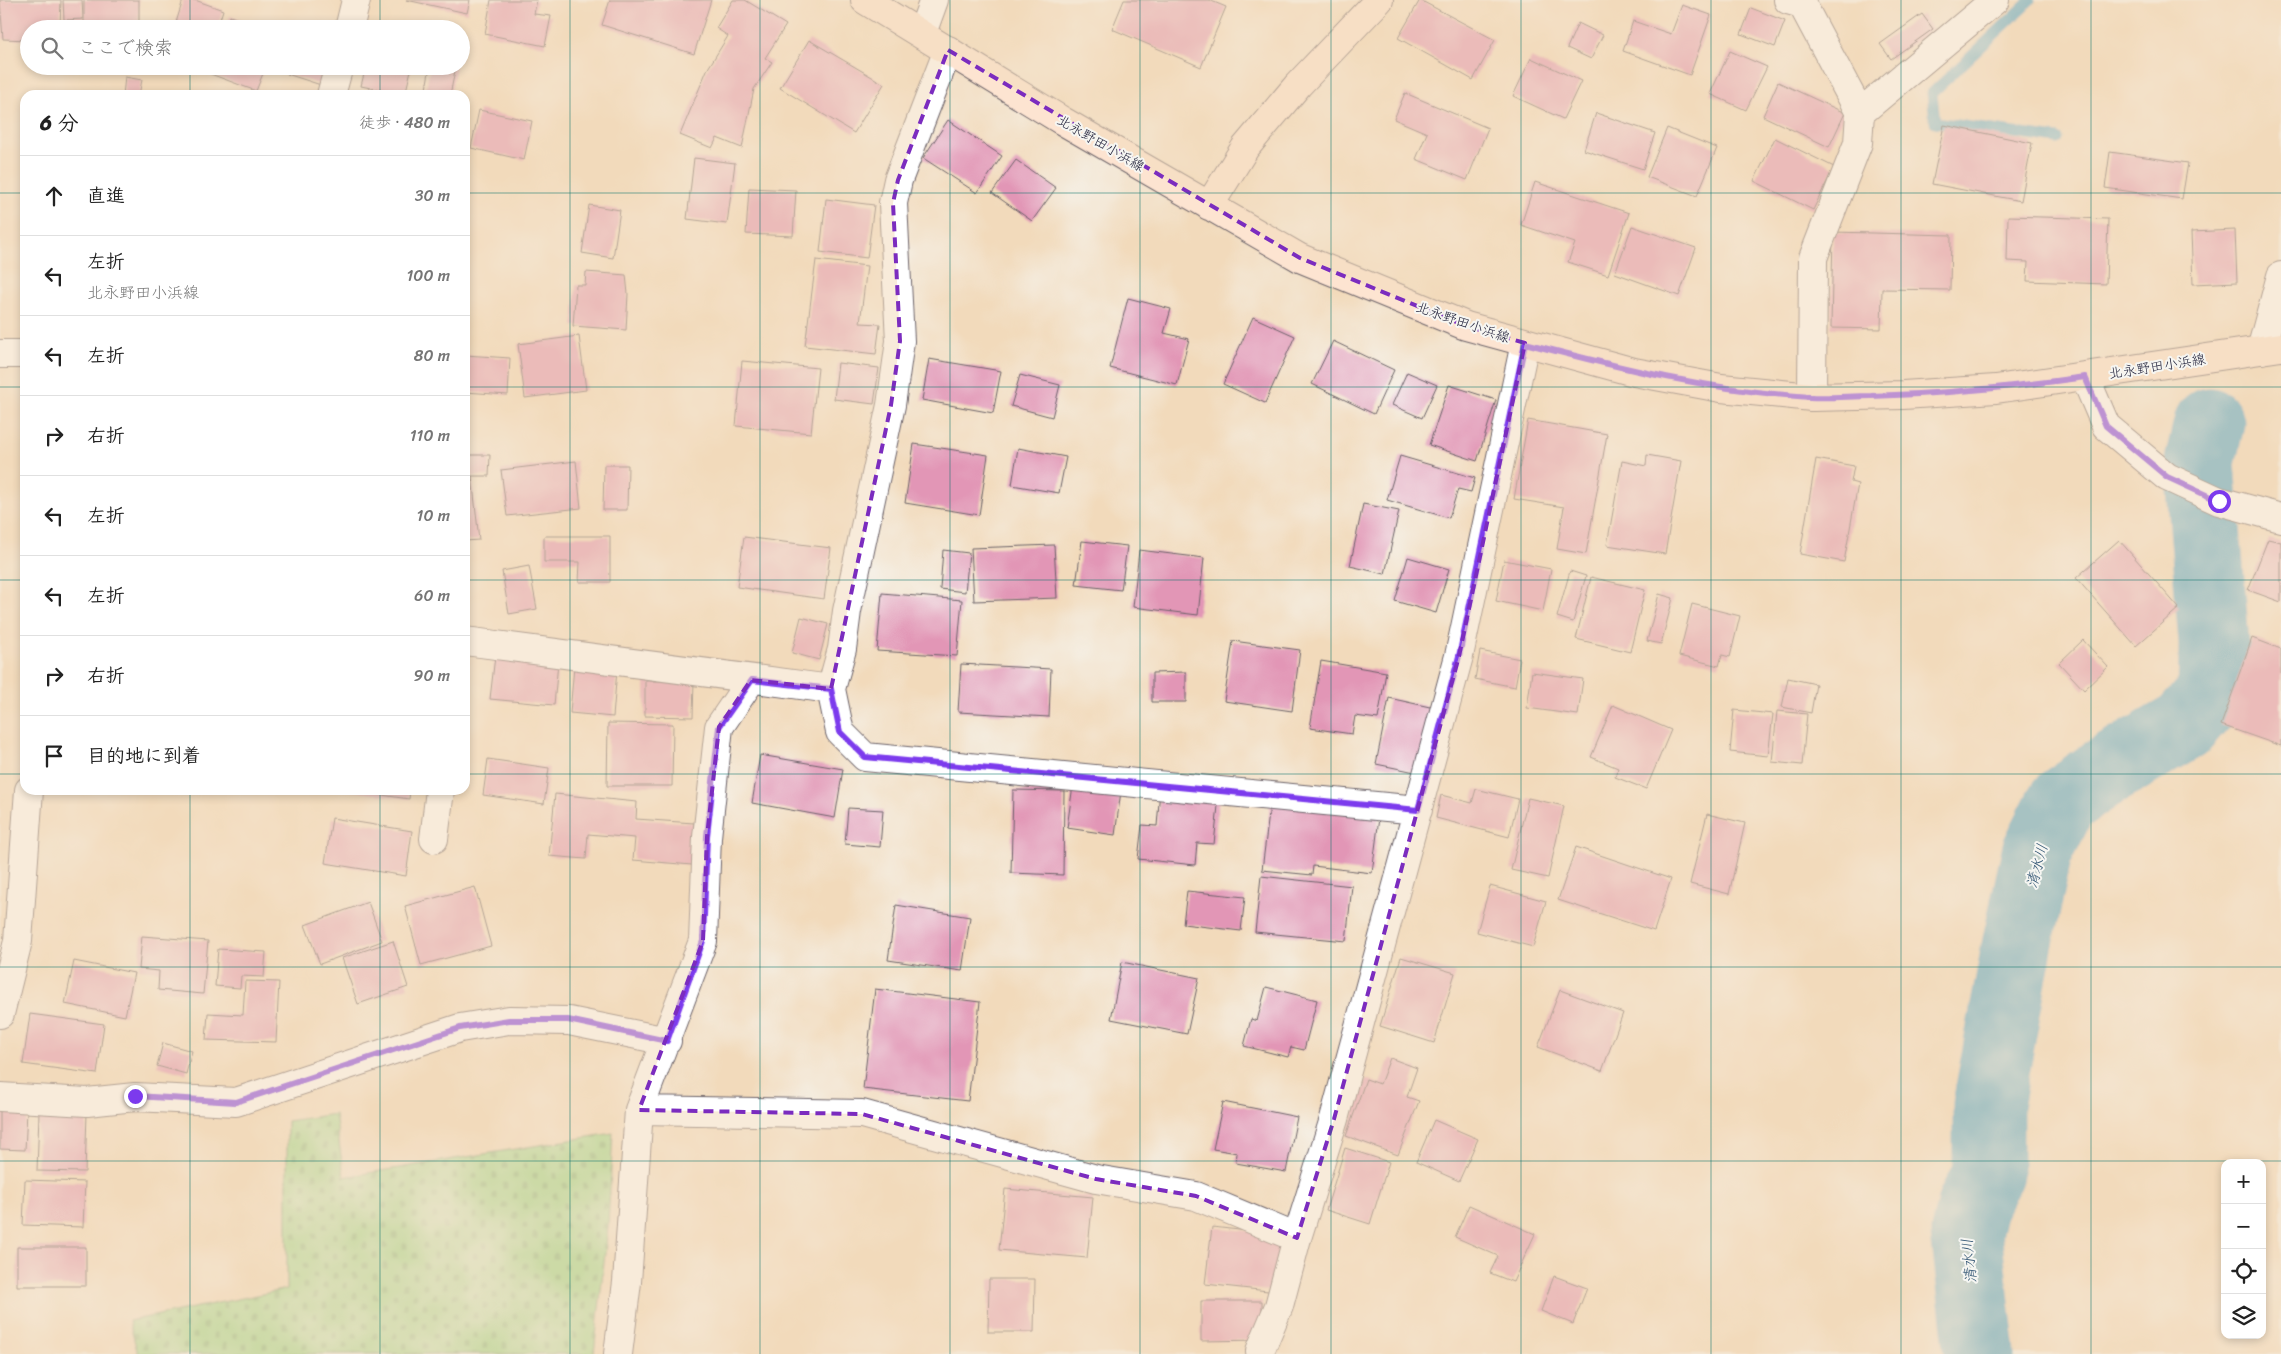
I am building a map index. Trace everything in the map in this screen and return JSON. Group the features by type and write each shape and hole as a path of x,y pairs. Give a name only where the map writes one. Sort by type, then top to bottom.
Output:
{"main road":[{"name":"北永野田小浜線","path":"865,0 1062,120 1300,258 1466,326 1634,372 1721,388 1812,397 1903,395 1996,389 2271,349"},
{"path":"1209,206 1245,148 1298,85 1379,0"}],"street":[{"path":"351,20 356,0"},
{"path":"922,33 934,0"},
{"path":"1788,0 1802,4 1860,113 1858,143 1813,258 1812,397"},
{"path":"1860,113 1995,0"},
{"path":"948,50 898,180 893,203 899,350 891,405 847,611 842,649 831,689 840,732 865,757 1418,810"},
{"path":"332,90 337,75"},
{"path":"2271,349 2281,276"},
{"path":"1260,1350 1279,1306 1297,1238 1334,1119 1459,656 1525,343"},
{"path":"0,354 20,354"},
{"path":"2085,377 2106,426 2167,477 2219,501 2281,518"},
{"path":"470,642 831,689"},
{"path":"618,1354 627,1282 639,1110 667,1041 703,941 707,836 719,727 752,680"},
{"path":"0,1014 18,941 29,795"},
{"path":"434,838 439,795"},
{"path":"0,1096 87,1102 135,1096 236,1102 460,1028 509,1020 568,1020 667,1041"},
{"path":"639,1110 862,1114 1096,1179 1196,1196 1297,1238"}],"highlighted area":[{"path":"948,50 1300,258 1466,326 1525,343 1459,656 1334,1119 1297,1238 1196,1196 1096,1179 862,1114 639,1110 703,941 707,837 719,727 751,680 831,689 891,405 900,341 893,203 898,180"}],"green space":[{"path":"335,1114 344,1177 613,1133 608,1226 594,1354 138,1354 129,1321 287,1289 287,1121"}],"building":[{"path":"0,0 61,0 60,20 20,20 20,40 3,39"},
{"path":"63,0 82,0 83,19 64,20"},
{"path":"84,0 139,0 139,20 84,20"},
{"path":"183,0 195,0 223,10 220,20 177,20"},
{"path":"406,0 470,0 467,13"},
{"path":"491,0 537,0 534,14 551,16 545,46 485,34"},
{"path":"610,0 711,0 694,54 602,25"},
{"path":"733,0 745,0 786,25 765,58 772,62 754,89 742,148 717,138 712,148 680,135 707,70 728,36 716,28"},
{"path":"1124,0 1209,0 1226,7 1201,67 1112,29"},
{"path":"1420,0 1495,40 1473,80 1398,38"},
{"path":"1682,5 1711,15 1690,75 1623,51 1633,21 1671,34"},
{"path":"1751,8 1785,21 1775,47 1741,34"},
{"path":"1922,14 1933,29 1891,59 1880,44"},
{"path":"230,16 240,20 228,20"},
{"path":"1578,23 1603,35 1591,59 1567,48"},
{"path":"809,40 884,84 854,133 780,88"},
{"path":"1730,51 1767,67 1746,110 1710,94"},
{"path":"1531,58 1581,81 1563,119 1513,96"},
{"path":"213,75 262,75 256,90"},
{"path":"290,75 330,75 327,87"},
{"path":"364,75 410,75 406,90 381,90 361,86"},
{"path":"428,75 454,75 451,90 426,90"},
{"path":"125,77 142,80 140,90 124,90"},
{"path":"1778,82 1845,113 1829,147 1763,116"},
{"path":"1405,93 1488,128 1467,180 1416,159 1427,133 1394,119"},
{"path":"479,110 532,121 524,160 471,148"},
{"path":"1596,113 1655,133 1643,169 1584,150"},
{"path":"948,120 1002,156 977,193 923,158"},
{"path":"1944,125 2032,143 2021,201 1932,184"},
{"path":"1667,128 1717,148 1697,196 1647,177"},
{"path":"1775,138 1834,167 1813,210 1754,181"},
{"path":"2110,152 2188,163 2182,199 2105,188"},
{"path":"694,158 735,163 727,224 687,219"},
{"path":"1016,160 1056,188 1032,221 992,193"},
{"path":"1535,182 1629,213 1608,275 1568,262 1575,243 1521,225"},
{"path":"749,188 796,190 793,236 746,234"},
{"path":"826,199 874,205 867,258 820,252"},
{"path":"589,205 620,210 613,258 582,253"},
{"path":"2008,216 2108,219 2106,284 2027,281 2028,262 2007,261"},
{"path":"1632,226 1696,248 1679,296 1615,273"},
{"path":"2235,230 2237,282 2193,284 2191,232"},
{"path":"1833,232 1951,235 1950,290 1882,289 1881,329 1831,328"},
{"path":"816,260 867,266 860,323 880,324 876,354 805,346"},
{"path":"586,272 626,275 628,294 626,330 573,326 576,285 585,285"},
{"path":"1128,298 1171,309 1164,333 1189,339 1177,385 1110,368"},
{"path":"1253,317 1295,336 1265,403 1223,384"},
{"path":"579,336 586,390 525,398 518,344"},
{"path":"1333,341 1394,370 1374,414 1312,384"},
{"path":"470,355 510,358 508,395 470,392"},
{"path":"929,359 1001,371 993,413 922,400"},
{"path":"742,361 818,368 811,433 736,426"},
{"path":"838,363 879,368 874,404 834,399"},
{"path":"1407,372 1437,385 1422,418 1392,405"},
{"path":"1020,375 1060,385 1052,417 1011,406"},
{"path":"1449,385 1496,400 1477,461 1429,445"},
{"path":"1528,420 1607,434 1586,554 1557,549 1564,507 1514,499"},
{"path":"914,444 988,455 979,515 905,503"},
{"path":"1018,448 1066,457 1059,493 1012,485"},
{"path":"470,455 490,455 489,476 470,476"},
{"path":"1647,455 1681,461 1665,554 1607,545 1622,461 1646,466"},
{"path":"1400,456 1475,478 1471,492 1458,489 1449,518 1387,500"},
{"path":"1816,459 1854,466 1851,482 1858,484 1844,562 1800,554"},
{"path":"576,461 581,508 507,516 501,470"},
{"path":"604,465 628,465 627,510 603,510"},
{"path":"470,476 472,476 479,540 470,541"},
{"path":"1363,504 1399,511 1385,574 1350,566"},
{"path":"544,536 610,536 610,582 579,582 580,562 544,562"},
{"path":"744,537 831,548 824,599 737,587"},
{"path":"2268,539 2281,542 2281,602 2248,590"},
{"path":"2119,540 2179,608 2136,646 2076,578"},
{"path":"1082,541 1127,546 1121,590 1076,585"},
{"path":"1054,545 1057,598 974,601 971,548"},
{"path":"943,550 969,553 965,592 940,589"},
{"path":"1139,550 1204,558 1198,615 1133,607"},
{"path":"1408,557 1449,569 1436,613 1395,601"},
{"path":"1504,560 1551,569 1543,611 1496,601"},
{"path":"529,566 537,609 509,614 502,571"},
{"path":"1570,571 1586,576 1573,622 1557,617"},
{"path":"1591,577 1645,590 1630,652 1576,639"},
{"path":"882,593 962,600 957,656 877,651"},
{"path":"1659,594 1673,598 1661,644 1647,641"},
{"path":"1692,604 1740,616 1730,657 1722,655 1719,666 1679,656"},
{"path":"801,617 828,624 819,660 792,653"},
{"path":"2252,638 2281,649 2281,746 2221,725"},
{"path":"2083,640 2108,667 2084,690 2059,663"},
{"path":"1233,641 1300,650 1292,711 1224,701"},
{"path":"1480,651 1520,659 1515,687 1475,679"},
{"path":"495,656 558,663 554,705 490,699"},
{"path":"1321,661 1386,672 1378,719 1355,716 1352,734 1310,728"},
{"path":"961,664 1051,669 1049,717 958,712"},
{"path":"574,666 617,670 613,717 570,713"},
{"path":"1186,672 1186,702 1152,702 1152,673"},
{"path":"1532,672 1583,679 1578,715 1527,708"},
{"path":"1788,678 1816,684 1811,713 1782,707"},
{"path":"645,681 694,681 693,717 645,716"},
{"path":"1389,698 1439,709 1425,774 1376,764"},
{"path":"1613,705 1671,730 1646,789 1615,777 1618,768 1591,757"},
{"path":"1734,710 1773,714 1768,756 1730,752"},
{"path":"1777,711 1807,714 1802,765 1772,762"},
{"path":"608,723 673,724 672,786 607,786"},
{"path":"760,755 843,769 835,818 752,803"},
{"path":"488,759 549,768 544,804 483,795"},
{"path":"1073,785 1121,791 1115,835 1067,828"},
{"path":"1476,789 1518,799 1509,837 1436,818 1441,795 1472,803"},
{"path":"1013,790 1064,791 1063,875 1011,873"},
{"path":"1160,790 1219,796 1214,844 1197,843 1195,865 1138,859 1142,825 1157,826"},
{"path":"555,794 637,802 636,819 694,823 692,865 633,860 635,838 588,834 586,859 549,856"},
{"path":"381,795 409,795 409,799"},
{"path":"1271,797 1380,810 1372,873 1313,866 1312,875 1262,870"},
{"path":"1528,798 1564,806 1548,878 1511,870"},
{"path":"848,808 883,810 880,847 845,844"},
{"path":"1707,814 1745,823 1729,894 1690,884"},
{"path":"332,818 412,831 406,876 325,863"},
{"path":"1576,847 1671,879 1654,931 1558,900"},
{"path":"1261,876 1352,886 1346,941 1255,932"},
{"path":"1490,886 1546,901 1533,947 1477,932"},
{"path":"475,887 491,946 421,965 405,906"},
{"path":"1187,891 1245,897 1241,931 1183,924"},
{"path":"368,902 382,941 320,964 305,925"},
{"path":"896,905 970,917 962,971 888,960"},
{"path":"142,936 208,941 203,994 158,990 159,971 139,969"},
{"path":"393,941 408,987 358,1004 342,958"},
{"path":"218,949 266,952 264,977 241,976 240,988 215,986"},
{"path":"1401,957 1455,973 1434,1043 1380,1026"},
{"path":"74,961 134,973 125,1016 65,1004"},
{"path":"1122,962 1199,978 1187,1034 1111,1019"},
{"path":"245,981 279,982 276,1042 206,1040 208,1013 243,1015"},
{"path":"1266,987 1317,1000 1304,1050 1291,1047 1288,1057 1244,1046 1251,1019 1257,1021"},
{"path":"875,989 980,1002 968,1101 863,1089"},
{"path":"1560,990 1623,1013 1602,1071 1538,1047"},
{"path":"30,1014 104,1024 97,1074 23,1064"},
{"path":"163,1043 192,1051 186,1074 157,1066"},
{"path":"1390,1058 1417,1068 1407,1097 1419,1101 1398,1155 1346,1136 1366,1079 1380,1084"},
{"path":"1223,1102 1297,1117 1286,1172 1236,1163 1237,1153 1213,1149"},
{"path":"0,1109 27,1111 25,1150 0,1149"},
{"path":"39,1113 87,1114 85,1172 37,1171"},
{"path":"1434,1120 1478,1139 1459,1181 1416,1162"},
{"path":"1345,1148 1389,1162 1370,1224 1326,1210"},
{"path":"25,1180 85,1182 83,1227 23,1225"},
{"path":"1005,1189 1093,1197 1087,1258 999,1250"},
{"path":"1469,1205 1535,1234 1513,1282 1490,1273 1498,1256 1455,1237"},
{"path":"1212,1227 1284,1235 1277,1292 1205,1284"},
{"path":"17,1247 86,1247 86,1286 17,1286"},
{"path":"1554,1276 1587,1288 1573,1324 1541,1311"},
{"path":"989,1279 1035,1279 1034,1332 988,1332"},
{"path":"1201,1301 1262,1301 1262,1340 1201,1341"}],"waterway":[{"path":"2031,0 1932,93 1935,122 2058,139"},
{"name":"清水川","path":"1980,1354 1966,1233 1972,1206 1988,1173 1988,1105 2018,941 2037,852 2062,802 2102,774 2184,726 2213,693 2214,644 2200,462 2209,423"}],"route":[{"path":"135,1096 236,1102 460,1028 509,1020 568,1020 667,1041 703,941 707,836 719,727 752,680 831,689 840,732 865,757 1418,810 1459,656 1525,343 1634,372 1721,388 1812,397 1903,395 1996,389 2085,377 2106,426 2167,477 2219,501"}]}
